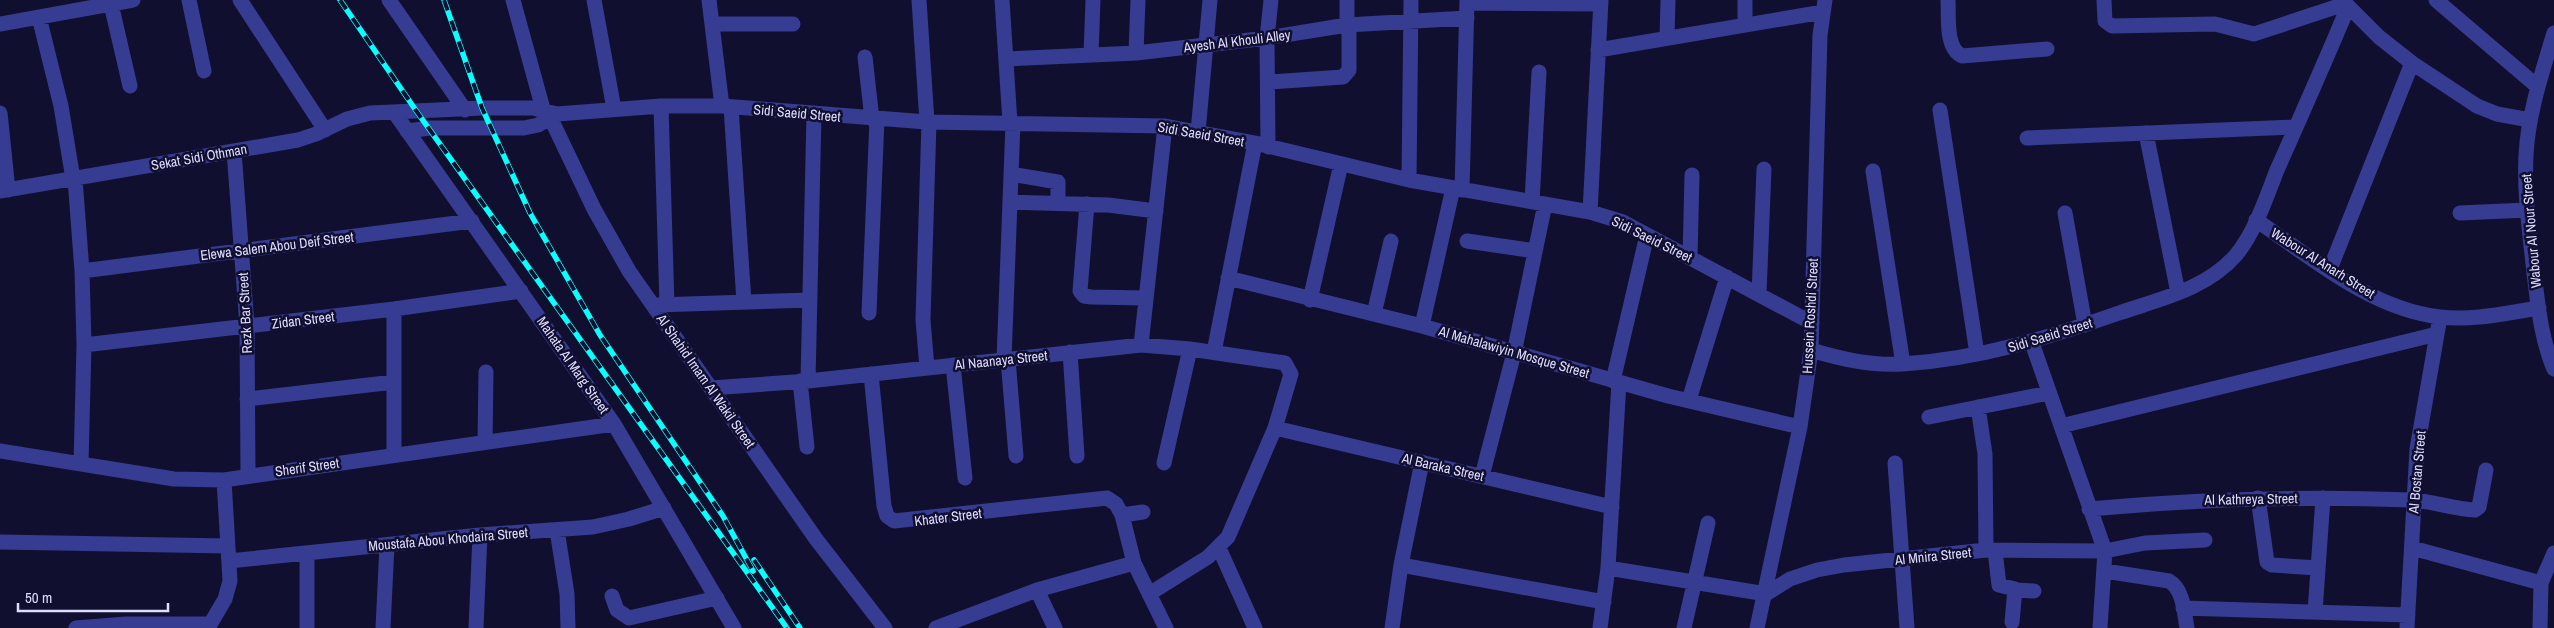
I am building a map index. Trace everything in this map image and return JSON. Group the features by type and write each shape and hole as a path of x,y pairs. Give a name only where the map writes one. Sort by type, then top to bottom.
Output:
{"street":[{"path":"189,0 204,72"},
{"path":"240,0 325,130"},
{"path":"388,0 465,110"},
{"name":"Al Shahid Imam Al Wakil Street","path":"513,0 550,114 610,241 660,305 711,388 821,547 884,628"},
{"path":"594,0 614,109"},
{"path":"709,0 727,107 744,302"},
{"path":"919,0 928,122 923,320 927,368"},
{"path":"1002,0 1012,123 1006,359 1016,456"},
{"path":"1090,55 1093,0"},
{"path":"1136,53 1138,0"},
{"path":"1198,132 1210,0"},
{"path":"1214,352 1228,278 1261,145 1269,82 1267,38 1272,0"},
{"path":"1269,82 1338,78 1347,74 1349,70 1347,0"},
{"path":"1410,180 1411,0"},
{"path":"1667,38 1668,0"},
{"path":"1745,0 1745,25"},
{"path":"1948,0 1951,45 1962,56 2047,49"},
{"path":"2104,0 2105,21 2112,26 2215,24 2254,34 2345,4 2379,36 2412,63 2477,106 2497,114 2530,120"},
{"path":"2436,0 2538,86"},
{"path":"0,24 39,17 73,5 120,2 130,86"},
{"name":"Ayesh Al Khouli Alley","path":"1007,59 1136,53 1206,46 1348,25 1411,21 1467,7 1547,2 1601,2"},
{"path":"1590,212 1601,2"},
{"name":"Sidi Saeid Street","path":"1811,350 1872,364 1903,364 1977,354 2032,343 2178,293 2210,278 2236,254 2256,220 2296,127 2345,4"},
{"path":"1598,50 1745,25 1824,6"},
{"name":"Hussein Roshdi Street","path":"1758,628 1800,427 1811,350 1820,50 1824,6"},
{"path":"1422,326 1458,189 1467,7"},
{"path":"39,17 61,106 74,179 82,271 84,345 81,464"},
{"path":"712,24 792,24"},
{"name":"Wabour Al Nour Street","path":"2554,33 2530,120 2526,153 2527,210 2538,308 2549,357 2554,369"},
{"path":"865,57 875,119 869,313"},
{"path":"2330,270 2412,63"},
{"path":"1482,476 1514,353 1535,251 1539,203 1539,72"},
{"path":"661,106 660,305 810,300"},
{"name":"Sidi Saeid Street","path":"550,114 661,106 727,107 928,122 1165,126 1261,145 1410,180 1590,212 1623,222 1812,323"},
{"name":"Sekat Sidi Othman","path":"4,190 307,138 354,117 370,113 482,108 550,114"},
{"path":"1940,110 1977,354"},
{"name":"Mahata Al Marg Street","path":"394,112 614,424 734,628"},
{"path":"0,113 4,190"},
{"path":"407,131 430,128 524,128 550,114"},
{"path":"807,447 804,381 810,300 814,114"},
{"path":"1141,345 1165,126"},
{"path":"2027,138 2296,127"},
{"path":"2146,133 2178,293"},
{"name":"Rezk Bar Street","path":"234,151 247,326 248,475"},
{"path":"1310,300 1341,164"},
{"path":"1759,294 1764,169"},
{"path":"1873,171 1903,364"},
{"path":"1011,174 1058,182 1058,203"},
{"path":"1690,258 1692,175"},
{"path":"1010,202 1087,204 1156,211"},
{"path":"1087,204 1080,291 1084,296 1090,297 1146,298"},
{"path":"2460,213 2527,210"},
{"path":"2065,213 2085,325"},
{"name":"Wabour Al Anarh Street","path":"2256,220 2363,291 2400,308 2440,317 2478,317 2538,308"},
{"name":"Elewa Salem Abou Deif Street","path":"82,271 472,221"},
{"path":"1600,628 1608,568 1612,507 1616,381 1647,235"},
{"path":"1374,314 1391,241"},
{"path":"1467,241 1535,251"},
{"path":"1688,400 1727,277"},
{"name":"Al Mahalawiyin Mosque Street","path":"1228,278 1310,300 1422,326 1616,381 1800,427"},
{"name":"Zidan Street","path":"84,345 394,309 521,291"},
{"path":"394,309 394,455"},
{"name":"Al Bostan Street","path":"2408,621 2417,449 2440,317"},
{"path":"2060,426 2437,334"},
{"path":"2032,343 2105,552 2100,628"},
{"name":"Al Naanaya Street","path":"711,388 804,381 1141,345 1190,349 1279,361 1289,368 1291,374 1275,428"},
{"path":"1164,463 1190,349"},
{"path":"1070,352 1077,456"},
{"path":"953,365 965,478"},
{"path":"485,442 486,372"},
{"name":"Khater Street","path":"872,374 884,506 887,516 894,521 1107,498 1116,504 1122,515"},
{"path":"248,399 394,382"},
{"path":"1929,417 2049,393"},
{"path":"1978,407 1985,454 1990,550 1999,586 2013,587 2015,590 2034,590"},
{"name":"Sherif Street","path":"0,451 174,479 224,480 248,475 614,424"},
{"path":"1149,594 1219,548 1235,525 1275,428"},
{"name":"Al Baraka Street","path":"1275,428 1612,507"},
{"path":"1392,628 1401,565 1422,462"},
{"path":"1895,463 1907,628"},
{"name":"Al Kathreya Street","path":"2089,509 2258,498 2323,498 2414,500 2472,510 2477,509 2486,470"},
{"path":"76,628 126,624 209,626 225,599 230,581 224,480"},
{"path":"2258,498 2267,562 2272,565 2318,568"},
{"path":"2315,612 2323,498"},
{"name":"Moustafa Abou Khodaira Street","path":"0,542 229,554 306,553 480,534 594,527 664,508"},
{"path":"1143,512 1130,516 1122,515 1134,563 1162,626"},
{"path":"1684,628 1708,523"},
{"path":"557,530 567,594 568,628"},
{"path":"476,628 480,534"},
{"name":"Al Mnira Street","path":"1766,594 1790,579 1817,570 1990,550 2105,552 2145,543 2205,540"},
{"path":"383,628 387,545"},
{"path":"1219,548 1256,628"},
{"path":"2412,548 2541,583"},
{"path":"306,553 307,628"},
{"path":"2540,628 2541,583 2554,553"},
{"path":"936,628 1037,590 1134,563"},
{"path":"1401,565 1604,602"},
{"path":"1608,568 1766,594"},
{"path":"2105,572 2170,581 2174,584 2183,608 2187,628"},
{"path":"1037,590 1055,628"},
{"path":"2012,622 2015,590"},
{"path":"612,596 617,610 630,618 717,598"},
{"path":"2183,608 2315,612 2408,621"}],"railway":[{"path":"340,0 417,112 787,628"},
{"path":"444,0 482,108 530,213 600,335 723,516 753,571"},
{"path":"754,560 800,628"}]}
